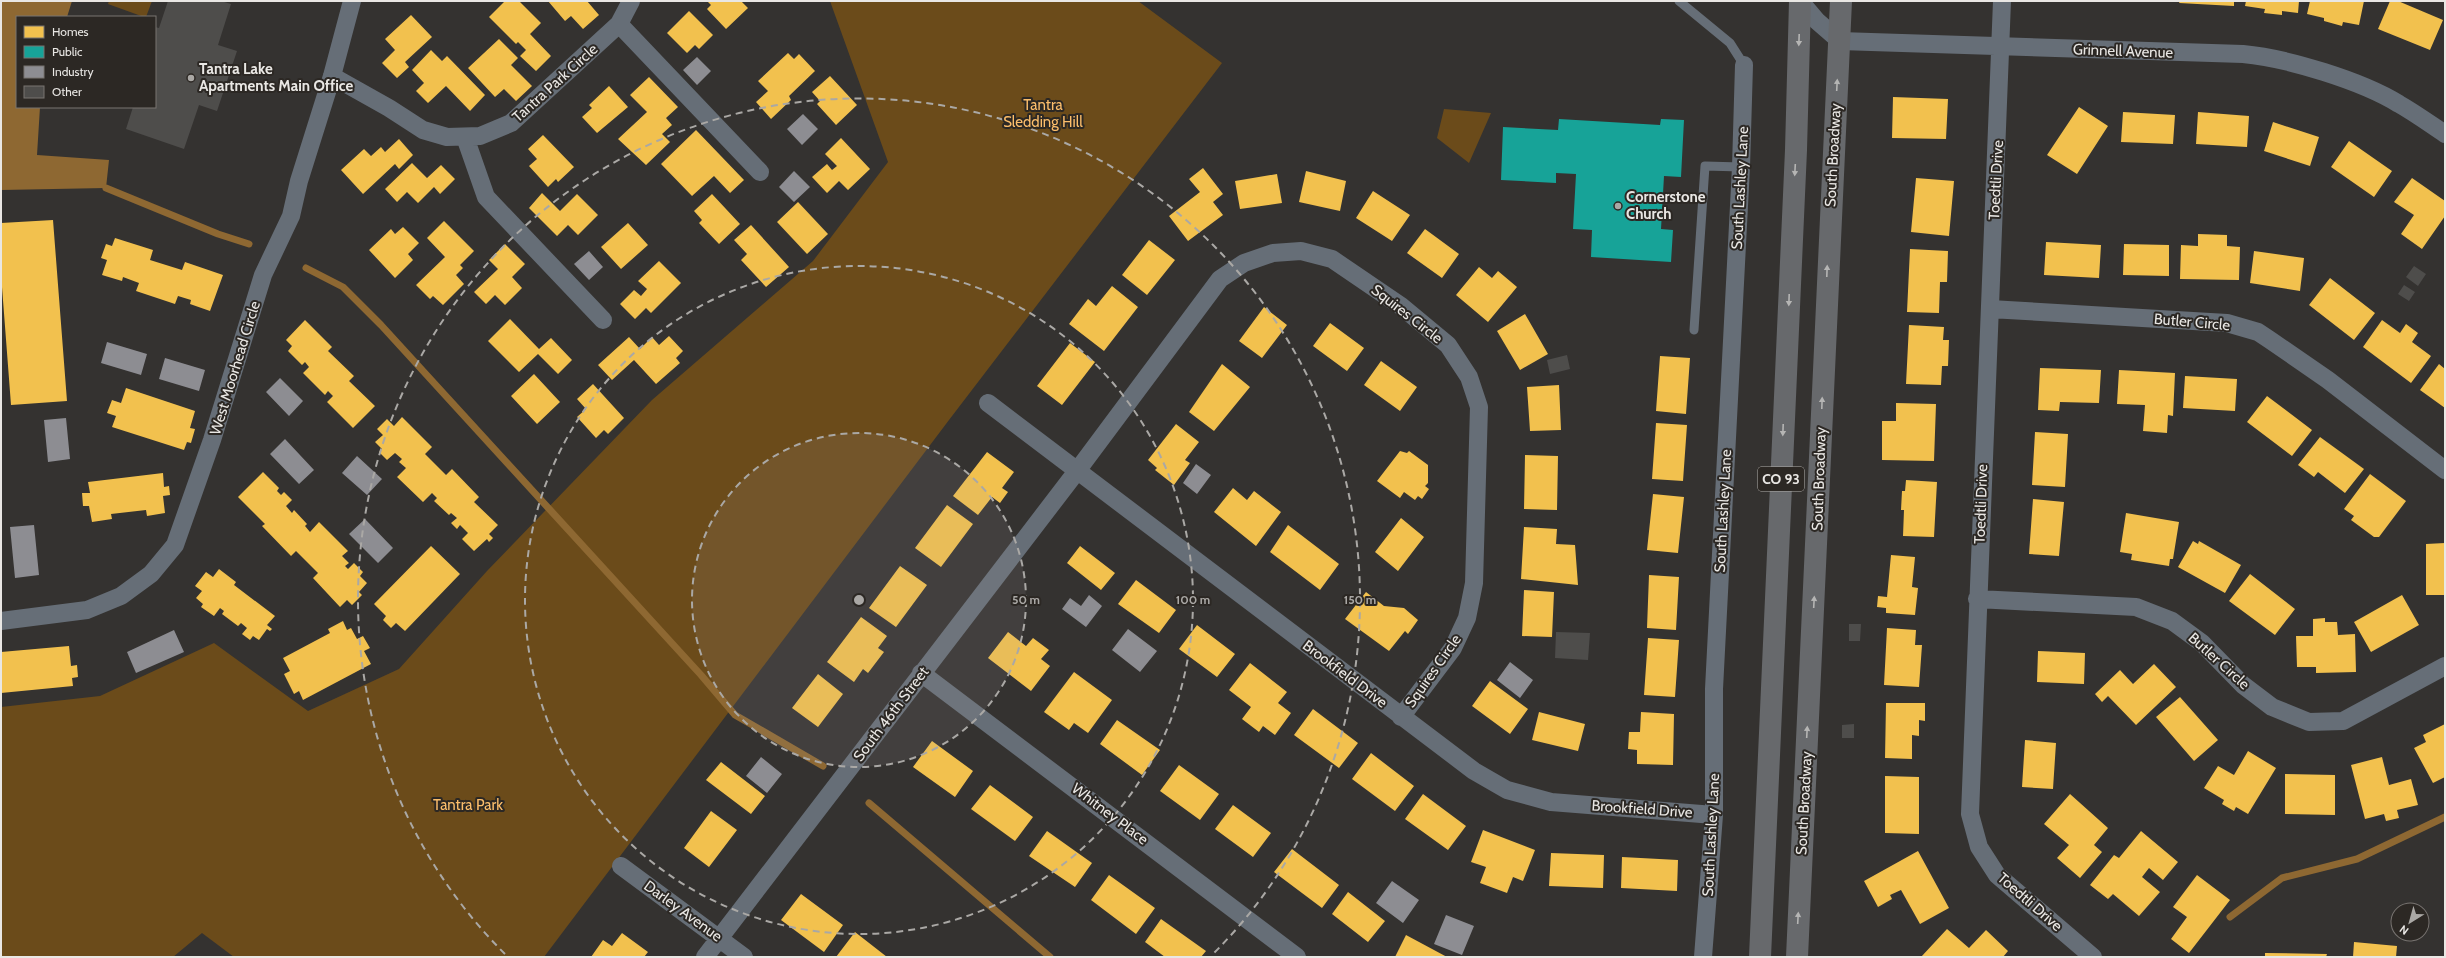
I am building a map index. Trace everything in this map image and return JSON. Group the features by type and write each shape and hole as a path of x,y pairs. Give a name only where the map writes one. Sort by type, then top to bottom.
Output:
{"highway":[{"name":"CO 93","path":"1760,957 1796,150 1800,1"},
{"name":"South Broadway","path":"1796,957 1841,1"}],"street":[{"name":"West Moorhead Circle","path":"1,621 87,610 122,596 151,574 175,545 212,440 263,275 291,216 299,181 332,76 352,1"},
{"name":"Tantra Park Circle","path":"332,76 389,108 423,130 447,137 480,136 511,123 619,24 631,1"},
{"path":"1800,1 1817,21 1840,41"},
{"name":"Toedtli Drive","path":"2002,1 2002,47 1977,599 1970,814 1979,847 1997,875 2093,957"},
{"path":"619,24 760,172"},
{"name":"Grinnell Avenue","path":"1840,41 2243,54 2278,60 2340,77 2398,103 2445,134"},
{"name":"South Lashley Lane","path":"1703,957 1714,815 1714,689 1741,167 1744,65"},
{"path":"465,137 486,197 602,320"},
{"name":"Squires Circle","path":"1077,471 1220,279 1244,263 1273,253 1301,251 1332,259 1401,306 1448,345 1469,376 1479,407 1474,582 1467,618 1453,648 1401,717"},
{"name":"Butler Circle","path":"1990,309 2227,323 2258,332 2328,380 2445,470"},
{"name":"Brookfield Drive","path":"988,403 1401,717 1474,771 1507,790 1551,802 1714,815"},
{"name":"South 46th Street","path":"705,957 1077,471"},
{"name":"Butler Circle","path":"1977,599 2136,607 2172,621 2202,644 2243,685 2272,707 2309,722 2343,721 2445,666"},
{"name":"Whitney Place","path":"922,673 1297,957"},
{"name":"Darley Avenue","path":"621,866 744,957"}],"lane":[{"path":"1678,1 1730,43 1744,65"},
{"path":"1694,330 1705,166 1741,167"}],"green space":[{"path":"109,1 152,1 146,16 141,16 108,4"},
{"name":"Tantra Park","path":"830,1 1138,1 1222,63 949,420 544,957 234,957 202,933 173,957 1,957 1,707 100,696 214,643 308,711 399,669 487,571 652,400 813,261 888,162"},
{"path":"1444,109 1491,113 1469,163 1437,138"}],"shaded area":[{"path":"1,1 72,1 67,16 16,16 16,108 40,108 37,155 109,160 106,188 1,190"}],"building: Homes":[{"path":"505,1 519,1 541,23 530,34 551,56 536,71 520,56 526,50 518,42 516,44 489,17"},
{"path":"548,1 587,1 599,15 583,29 571,16 565,21"},
{"path":"707,1 741,1 748,8 726,29 707,9 711,5"},
{"path":"2180,1 2234,1 2234,6 2179,3"},
{"path":"2246,1 2299,1 2298,13 2282,11 2282,15 2264,13 2265,9 2245,6"},
{"path":"2310,1 2364,1 2359,25 2343,22 2342,26 2324,21 2324,18 2307,14"},
{"path":"2390,1 2398,1 2443,20 2430,50 2378,29"},
{"path":"689,11 713,35 699,49 695,45 687,53 667,33"},
{"path":"411,15 432,37 405,62 409,67 397,78 382,63 395,50 385,39"},
{"path":"499,39 518,58 511,65 532,86 516,101 504,89 495,97 468,68"},
{"path":"431,50 442,61 447,56 485,95 470,111 446,86 428,103 416,91 424,83 412,70"},
{"path":"788,53 794,59 799,54 815,71 789,96 791,100 771,119 756,102 768,91 758,81"},
{"path":"830,76 857,105 836,125 817,104 820,101 812,92"},
{"path":"649,77 678,107 666,118 672,125 662,134 670,142 646,165 618,139 647,112 630,95"},
{"path":"609,86 628,107 597,133 582,117 592,108 589,105"},
{"path":"1893,97 1948,99 1946,139 1892,138"},
{"path":"2079,107 2108,126 2077,174 2047,155"},
{"path":"2123,112 2175,115 2173,144 2121,142"},
{"path":"2198,112 2249,116 2247,147 2196,144"},
{"path":"2273,122 2319,137 2310,166 2264,151"},
{"path":"696,130 744,180 730,193 714,176 692,196 661,164"},
{"path":"543,135 574,167 558,182 556,179 548,187 529,166 537,159 528,149"},
{"path":"841,138 870,169 848,190 839,181 827,193 812,177 827,164 832,170 837,166 825,154"},
{"path":"399,139 413,155 399,169 395,164 363,194 341,170 364,149 371,156 381,147 385,152"},
{"path":"2349,141 2392,171 2374,197 2331,167"},
{"path":"412,163 427,178 441,165 455,179 440,194 434,187 418,203 407,192 397,202 385,189"},
{"path":"1203,168 1223,194 1213,202 1223,215 1188,241 1169,216 1200,192 1189,179"},
{"path":"1306,171 1346,181 1340,211 1299,202"},
{"path":"1277,174 1282,203 1240,209 1235,181"},
{"path":"1916,178 1954,181 1949,236 1911,232"},
{"path":"2412,178 2445,201 2445,216 2422,249 2401,234 2414,215 2394,202"},
{"path":"1373,191 1410,215 1392,241 1356,218"},
{"path":"542,193 560,211 577,194 598,215 578,235 568,225 557,236 529,208"},
{"path":"712,194 740,224 719,244 699,223 702,220 694,211"},
{"path":"798,202 828,234 807,254 777,222"},
{"path":"53,220 67,401 11,405 1,274 1,223"},
{"path":"444,221 474,251 460,265 463,268 456,275 464,284 443,305 433,296 430,299 416,285 445,257 427,238"},
{"path":"628,223 648,245 621,269 601,247"},
{"path":"751,225 789,267 766,287 741,260 747,254 734,240"},
{"path":"403,227 419,243 408,254 413,260 395,278 369,250 391,229 395,234"},
{"path":"1425,229 1459,254 1442,278 1407,253"},
{"path":"2198,234 2227,235 2227,246 2240,247 2239,280 2180,279 2181,245 2198,246"},
{"path":"115,238 153,250 150,260 182,270 185,262 223,275 210,311 190,304 191,300 178,296 175,304 136,291 139,283 123,277 122,281 102,275 107,260 101,258 106,244 112,246"},
{"path":"1149,240 1175,260 1147,295 1122,275"},
{"path":"2046,242 2101,245 2099,278 2044,275"},
{"path":"505,244 525,264 512,277 522,288 505,305 495,295 486,304 474,292 498,269 489,260"},
{"path":"2124,244 2169,245 2169,276 2123,275"},
{"path":"1910,249 1948,251 1947,282 1940,282 1939,313 1907,312"},
{"path":"2254,251 2304,258 2300,291 2250,283"},
{"path":"659,261 681,283 651,313 646,308 635,319 620,304 634,290 641,296 647,289 638,281"},
{"path":"1479,267 1492,278 1498,271 1517,287 1488,322 1456,295"},
{"path":"2330,278 2375,313 2354,340 2309,305"},
{"path":"1112,286 1138,307 1104,351 1069,324 1088,299 1096,306"},
{"path":"1264,307 1287,325 1262,358 1239,341"},
{"path":"1525,314 1548,354 1520,370 1497,331"},
{"path":"510,319 539,349 551,338 572,360 558,374 538,354 519,372 488,341"},
{"path":"305,320 332,347 328,351 354,376 349,381 375,406 353,428 327,402 333,396 328,391 325,395 303,373 309,367 305,362 302,365 288,351 292,346 286,340"},
{"path":"2382,320 2400,333 2406,324 2418,333 2412,342 2431,356 2411,383 2363,347"},
{"path":"1330,323 1364,348 1347,371 1313,346"},
{"path":"1909,325 1944,327 1943,340 1949,340 1948,366 1942,366 1941,385 1906,384"},
{"path":"669,336 683,351 676,358 680,363 656,384 634,360 612,380 598,365 629,337 640,349 652,337 659,345"},
{"path":"1070,343 1095,362 1062,405 1037,386"},
{"path":"1660,356 1690,358 1686,414 1656,411"},
{"path":"1381,361 1417,387 1400,411 1364,385"},
{"path":"1222,364 1250,387 1214,431 1189,412"},
{"path":"2439,364 2445,369 2445,408 2420,390"},
{"path":"2040,368 2101,370 2099,403 2060,402 2059,411 2038,410"},
{"path":"2119,370 2175,373 2173,416 2168,415 2167,433 2143,431 2145,405 2117,404"},
{"path":"534,374 560,402 537,424 511,396"},
{"path":"2185,376 2237,379 2235,411 2183,408"},
{"path":"593,384 624,418 608,434 604,430 596,438 577,417 586,409 577,399"},
{"path":"1559,385 1561,430 1530,431 1527,387"},
{"path":"126,388 195,411 190,428 195,429 191,443 187,442 184,450 112,427 116,416 107,413 112,400 121,403"},
{"path":"2267,396 2312,430 2292,456 2247,422"},
{"path":"1896,403 1936,404 1934,461 1882,460 1882,421 1896,421"},
{"path":"402,417 432,447 425,454 446,475 452,469 479,497 474,502 498,525 489,534 493,538 489,542 487,539 474,551 462,539 468,533 460,525 457,529 451,523 457,518 451,513 449,515 434,501 437,498 432,493 423,502 397,477 406,468 399,462 402,459 395,453 387,460 379,452 382,449 375,442 383,435 377,429 387,419 394,426"},
{"path":"1656,423 1687,425 1683,481 1652,479"},
{"path":"1176,424 1199,442 1185,460 1190,463 1174,485 1155,470 1157,468 1148,460"},
{"path":"2035,432 2068,434 2065,487 2032,485"},
{"path":"2320,437 2364,469 2345,493 2318,472 2314,477 2298,465"},
{"path":"1400,451 1407,453 1409,451 1428,465 1428,483 1425,486 1429,489 1422,499 1418,496 1415,500 1404,492 1400,498 1377,481"},
{"path":"987,452 1014,472 1002,488 1008,492 1000,503 992,497 978,515 953,496"},
{"path":"1525,455 1558,456 1557,510 1524,509"},
{"path":"263,472 279,488 277,491 281,495 284,492 292,500 286,506 292,513 294,510 307,524 305,526 310,532 319,522 348,551 342,556 349,563 345,566 348,569 354,563 363,572 360,576 367,583 359,592 362,595 352,605 347,600 340,607 313,578 318,573 296,551 291,556 262,526 265,524 238,497"},
{"path":"163,473 164,487 169,486 170,495 163,496 165,513 147,516 146,510 111,514 112,519 92,522 89,506 83,506 82,493 90,493 88,482"},
{"path":"2370,474 2406,501 2379,537 2374,537 2351,520 2354,516 2344,509"},
{"path":"1906,480 1937,482 1934,537 1903,536 1904,510 1901,510 1902,491 1905,491"},
{"path":"1233,488 1247,500 1254,491 1281,512 1256,546 1214,512"},
{"path":"1653,494 1684,497 1678,553 1647,550"},
{"path":"2033,499 2064,502 2059,556 2029,554"},
{"path":"947,505 973,524 941,567 915,548"},
{"path":"2126,513 2179,522 2173,559 2170,559 2169,566 2131,560 2132,554 2120,552"},
{"path":"1401,518 1424,537 1398,571 1375,552"},
{"path":"1288,525 1339,564 1320,590 1270,552"},
{"path":"1524,527 1557,529 1556,544 1575,545 1578,585 1521,579"},
{"path":"2193,541 2198,544 2199,541 2241,565 2225,593 2178,567"},
{"path":"2445,543 2445,595 2426,595 2426,544"},
{"path":"431,546 460,574 405,631 396,623 391,628 383,620 386,616 374,604"},
{"path":"1080,546 1115,573 1101,590 1067,563"},
{"path":"1891,555 1915,557 1912,587 1918,588 1915,615 1886,613 1886,608 1877,607 1878,596 1887,597"},
{"path":"900,566 927,585 896,627 869,608"},
{"path":"219,569 236,582 234,585 275,616 267,625 272,629 270,631 267,629 259,640 253,636 250,640 242,634 247,628 241,623 238,626 222,614 224,611 220,608 214,616 201,607 203,604 196,598 202,591 195,586 206,572 213,577"},
{"path":"2250,574 2295,609 2275,635 2229,601"},
{"path":"1649,575 1679,577 1676,630 1647,628"},
{"path":"1136,580 1176,610 1159,633 1118,604"},
{"path":"1524,590 1554,592 1552,637 1522,636"},
{"path":"1366,592 1384,606 1404,608 1418,620 1408,634 1405,631 1389,651 1345,619"},
{"path":"2402,595 2419,625 2371,652 2354,622"},
{"path":"861,617 887,636 878,648 884,652 868,673 863,669 854,682 827,662"},
{"path":"2325,618 2325,622 2337,622 2338,635 2355,634 2356,672 2316,673 2316,667 2297,667 2296,636 2313,636 2313,619"},
{"path":"343,621 347,630 351,628 357,639 363,636 370,648 364,651 371,664 303,700 299,691 294,694 284,674 290,671 283,658 330,633 328,629"},
{"path":"1197,625 1235,654 1217,677 1179,649"},
{"path":"1887,628 1916,630 1915,645 1922,645 1919,687 1884,685"},
{"path":"1008,632 1026,646 1033,638 1049,650 1041,659 1050,666 1031,691 988,658"},
{"path":"1648,638 1679,640 1675,697 1644,695"},
{"path":"69,646 71,666 77,665 78,677 72,678 73,686 1,693 1,652"},
{"path":"2038,651 2085,653 2084,684 2037,682"},
{"path":"1250,663 1287,692 1278,703 1291,713 1275,735 1263,726 1259,732 1242,719 1251,707 1229,690"},
{"path":"2154,664 2176,687 2136,725 2108,696 2102,702 2095,694 2120,670 2133,684"},
{"path":"1074,672 1112,700 1088,733 1074,723 1069,730 1044,712"},
{"path":"818,674 843,694 818,727 792,708"},
{"path":"1490,681 1528,709 1510,734 1472,706"},
{"path":"2180,697 2218,740 2194,761 2156,717"},
{"path":"1886,703 1925,703 1925,721 1919,720 1919,736 1912,735 1912,759 1885,758"},
{"path":"1313,709 1358,743 1339,768 1294,735"},
{"path":"1539,712 1585,724 1578,751 1532,740"},
{"path":"1641,712 1674,714 1673,765 1637,764 1637,750 1628,749 1629,732 1640,732"},
{"path":"1117,720 1160,750 1142,775 1100,744"},
{"path":"2445,724 2445,777 2433,783 2414,748 2426,742 2423,735"},
{"path":"2025,740 2056,743 2053,789 2022,787"},
{"path":"932,741 973,771 955,797 913,767"},
{"path":"2248,751 2276,768 2248,814 2236,807 2234,811 2222,804 2224,800 2204,788 2218,766 2234,775"},
{"path":"1371,753 1414,786 1395,811 1352,779"},
{"path":"2382,757 2389,785 2411,779 2418,805 2397,810 2399,818 2386,821 2384,814 2365,819 2351,765"},
{"path":"721,762 765,796 751,814 706,780"},
{"path":"1179,765 1219,794 1200,820 1160,791"},
{"path":"2285,774 2335,775 2335,815 2285,814"},
{"path":"1885,776 1919,777 1919,834 1885,833"},
{"path":"990,785 1033,817 1015,841 971,809"},
{"path":"1423,794 1466,826 1448,850 1405,819"},
{"path":"2070,794 2108,828 2094,845 2102,852 2080,878 2057,858 2069,845 2044,824"},
{"path":"1233,805 1271,833 1253,857 1215,829"},
{"path":"711,811 737,830 709,867 684,848"},
{"path":"1483,830 1535,850 1523,881 1513,877 1507,893 1480,883 1486,867 1471,862"},
{"path":"1047,831 1092,863 1075,887 1029,856"},
{"path":"2141,831 2178,862 2163,880 2149,868 2142,877 2160,892 2139,916 2113,894 2108,899 2090,885 2114,855 2119,858"},
{"path":"1292,849 1339,885 1322,908 1274,872"},
{"path":"1918,851 1949,908 1920,924 1901,890 1890,895 1892,899 1878,907 1864,881"},
{"path":"1551,853 1604,855 1603,888 1549,886"},
{"path":"1622,857 1678,860 1677,891 1621,888"},
{"path":"1109,875 1155,908 1136,934 1091,900"},
{"path":"2197,875 2230,900 2189,953 2171,939 2187,917 2173,907"},
{"path":"1348,892 1385,921 1368,942 1332,914"},
{"path":"801,894 843,925 824,952 781,920"},
{"path":"1161,919 1206,951 1201,957 1165,957 1145,942"},
{"path":"1947,929 1969,948 1986,930 2008,951 2003,957 1921,957"},
{"path":"855,932 887,957 836,957"},
{"path":"622,933 648,952 644,957 591,957 603,940 612,946"},
{"path":"1406,935 1447,957 1395,957"},
{"path":"2354,942 2397,946 2396,957 2353,957"},
{"path":"2265,953 2327,954 2326,957 2265,957"}],"building: Public":[{"name":"Cornerstone Church","path":"1559,119 1660,125 1661,119 1684,120 1681,177 1664,176 1661,229 1673,230 1671,262 1591,257 1592,230 1573,229 1576,174 1556,173 1556,183 1501,180 1503,127 1558,130"}],"building: Industry":[{"path":"697,57 711,71 697,85 683,70"},
{"path":"803,114 818,129 802,145 787,129"},
{"path":"794,171 810,187 794,202 779,187"},
{"path":"589,251 603,267 589,280 574,264"},
{"path":"107,342 147,354 141,375 101,363"},
{"path":"165,358 205,370 199,391 159,379"},
{"path":"280,378 303,401 289,416 266,392"},
{"path":"66,418 70,459 48,462 44,420"},
{"path":"285,439 314,470 299,484 270,454"},
{"path":"357,456 382,479 367,495 342,473"},
{"path":"1196,464 1211,475 1197,494 1183,483"},
{"path":"365,519 393,548 378,563 349,534"},
{"path":"34,525 39,575 15,578 10,527"},
{"path":"1089,595 1102,606 1086,627 1062,609 1070,598 1081,606"},
{"path":"1128,629 1157,651 1140,672 1112,650"},
{"path":"174,630 184,652 136,673 127,652"},
{"path":"1510,662 1533,680 1520,698 1497,680"},
{"path":"761,757 782,774 767,793 746,776"},
{"path":"1392,881 1419,900 1403,923 1376,903"},
{"path":"1446,915 1474,926 1462,955 1434,944"}],"building: Other":[{"name":"Tantra Lake Apartments Main Office","path":"168,1 221,1 231,4 218,45 237,51 217,111 199,105 184,149 126,129 133,108 156,108 156,27 159,28"},
{"path":"2414,266 2426,274 2418,286 2406,277"},
{"path":"2404,285 2415,292 2409,301 2398,294"},
{"path":"1567,355 1570,369 1550,374 1547,360"},
{"path":"1849,624 1861,624 1860,641 1849,641"},
{"path":"1556,632 1590,633 1588,660 1555,658"},
{"path":"1854,724 1854,738 1842,738 1842,725"}],"waterway":[{"path":"106,188 218,234 249,244"},
{"path":"306,268 343,287 381,325 701,675 735,715 823,766"},
{"path":"869,803 1050,957"},
{"path":"2230,917 2282,878 2357,859 2445,817"}],"place":[{"name":"Tantra Lake Apartments Main Office","path":"191,78"},
{"name":"Cornerstone Church","path":"1618,206"}],"park label":[{"name":"Tantra Sledding Hill","path":"1043,114"}]}
